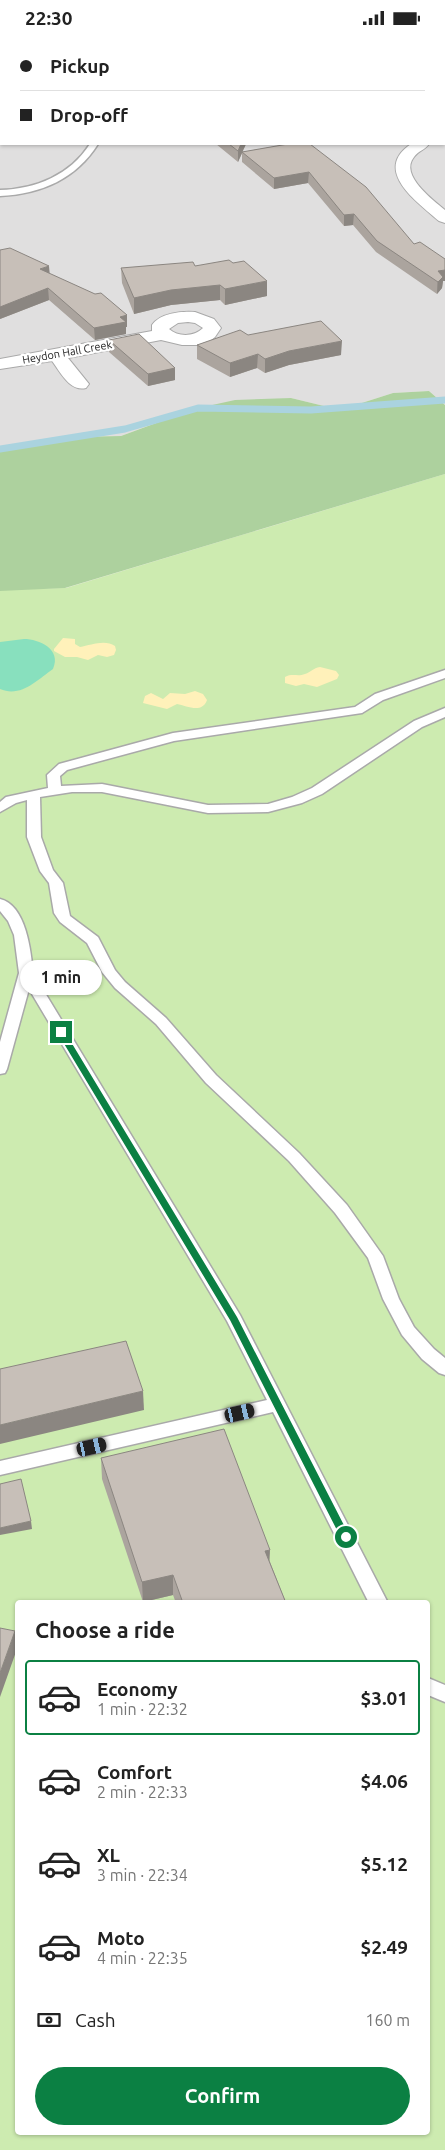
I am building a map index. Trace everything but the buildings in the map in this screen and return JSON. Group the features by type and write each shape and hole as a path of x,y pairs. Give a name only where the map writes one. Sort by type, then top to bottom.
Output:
{"street":[{"path":"415,145 403,159 402,173 408,182 445,218"},
{"name":"Heydon Hall Creek","path":"0,364 163,334"},
{"path":"56,355 80,384"}],"lane":[{"path":"0,193 20,191 50,182 72,170 87,157 93,145"},
{"path":"55,790 53,775 63,767 173,737 358,710 379,697 445,674"},
{"path":"0,808 11,800 33,794 55,790 102,788 208,809 268,808 297,800 317,791 410,729 445,712"},
{"path":"33,794 34,837 47,871 56,883 61,913 65,919 93,940 110,972 120,985 161,1021 211,1079 294,1157 341,1209 375,1256 391,1299 408,1331 428,1354 445,1368"},
{"path":"0,903 13,917 22,935 26,973 0,1069"},
{"path":"26,973 234,1319 377,1600"},
{"path":"0,1468 277,1404"},
{"path":"430,1687 445,1694"}],"shaded area":[{"path":"0,145 445,145 445,405 429,391 393,393 346,408 324,406 291,398 194,409 121,436 70,437 0,447"}],"green space":[{"path":"429,391 445,405 445,474 65,588 0,591 0,447 70,437 121,436 194,409 235,400 291,398 324,406 346,408 393,393"},
{"path":"445,474 445,2150 0,2150 0,589 66,588"},
{"path":"30,639 48,646 54,656 53,669 22,690 8,691 0,689 0,642"}],"sand":[{"path":"63,638 75,639 75,644 80,647 107,643 115,646 116,650 114,655 107,657 98,655 88,660 77,657 65,657 54,651"},
{"path":"320,667 336,671 339,675 337,679 317,687 304,684 296,686 285,683 285,677 302,675"},
{"path":"195,691 203,694 207,700 202,707 177,704 167,709 143,703 145,696 151,693 163,699 170,693 185,694"}],"waterway":[{"path":"0,449 125,429 198,408 311,410 445,400"}],"route":[{"path":"61,1032 234,1319 346,1537"}]}
